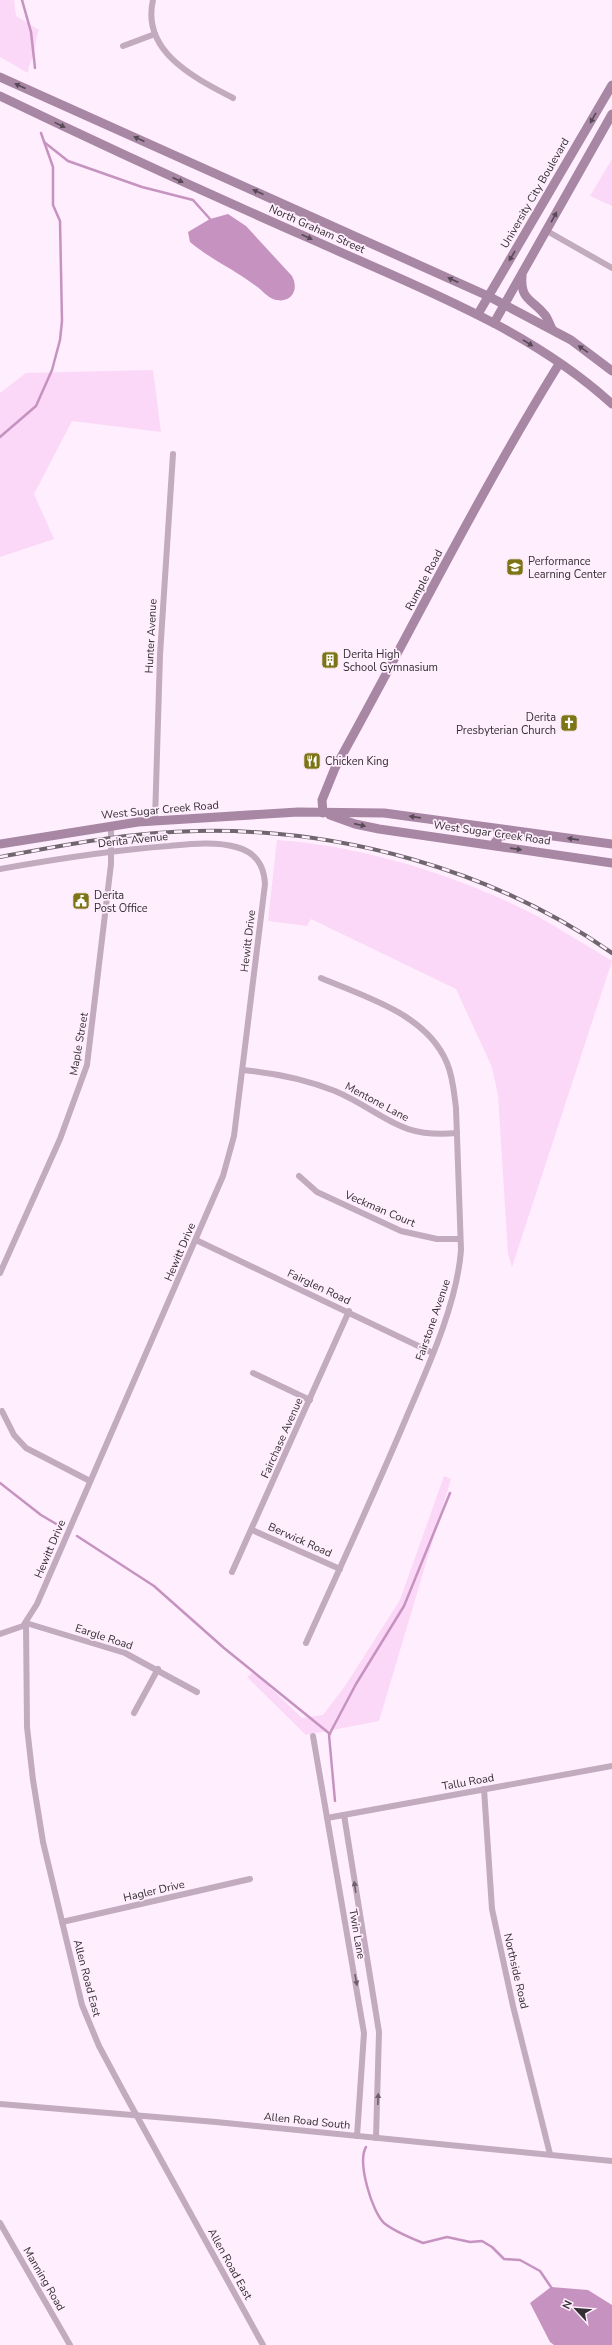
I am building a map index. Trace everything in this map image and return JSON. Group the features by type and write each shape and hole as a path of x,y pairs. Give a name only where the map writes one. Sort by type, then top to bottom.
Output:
{"main road":[{"name":"North Graham Street","path":"0,77 488,296 571,340 612,371"},
{"name":"University City Boulevard","path":"478,314 612,84"},
{"name":"North Graham Street","path":"0,96 142,164 478,314 560,364 612,404"},
{"path":"494,323 612,114"},
{"path":"522,275 521,287 524,295 545,315 552,329"},
{"name":"Rumple Road","path":"323,813 322,800 335,768 484,493 532,407 560,364"},
{"name":"West Sugar Creek Road","path":"0,844 112,825 155,820 298,812 384,813 612,844"},
{"name":"West Sugar Creek Road","path":"323,813 355,824 379,830 612,863"},
{"path":"493,846 500,836 506,834 533,838 548,835"}],"street":[{"path":"153,0 152,22 162,48 176,64 233,98"},
{"path":"123,46 156,34"},
{"path":"547,230 612,268"},
{"name":"Hunter Avenue","path":"155,820 160,655 173,454"},
{"name":"Maple Street","path":"0,1273 63,1132 87,1065 112,851 112,825"},
{"name":"Derita Avenue","path":"0,869 112,851 182,845 226,845 246,851 259,860 263,866"},
{"name":"Hewitt Drive","path":"26,1623 37,1604 196,1240 230,1154 243,1070 264,894 263,866"},
{"name":"Fairstone Avenue","path":"306,1643 380,1480 433,1353 457,1281 460,1239 456,1108 451,1074 440,1051 426,1032 387,1006 321,978"},
{"name":"Mentone Lane","path":"243,1070 290,1077 334,1091 352,1099 388,1122 410,1130 441,1135 457,1133"},
{"name":"Veckman Court","path":"299,1176 317,1192 401,1231 437,1239 460,1239"},
{"name":"Fairglen Road","path":"196,1240 349,1311 433,1353"},
{"name":"Fairchase Avenue","path":"232,1572 349,1311"},
{"path":"253,1373 310,1400"},
{"path":"2,1411 14,1435 26,1448 90,1480"},
{"name":"Berwick Road","path":"252,1530 340,1568"},
{"path":"0,1634 18,1628 26,1623"},
{"name":"Eargle Road","path":"26,1623 125,1653 158,1670 176,1682 197,1692"},
{"name":"Allen Road East","path":"26,1623 27,1727 30,1758 43,1842 82,2005 88,2022 136,2116 263,2345"},
{"path":"134,1713 158,1670"},
{"name":"Twin Lane","path":"313,1736 364,2033 357,2136"},
{"name":"Tallu Road","path":"327,1818 612,1766"},
{"name":"Northside Road","path":"484,1789 492,1908 513,2006 550,2154"},
{"name":"Twin Lane","path":"344,1815 379,2032 378,2122 376,2138"},
{"name":"Hagler Drive","path":"62,1922 250,1879"},
{"name":"Allen Road South","path":"0,2104 357,2136 612,2161"},
{"name":"Manning Road","path":"0,2223 70,2345"}],"shaded area":[{"path":"0,0 14,0 16,16 39,30 28,73 0,57"},
{"path":"612,159 612,206 590,196"},
{"path":"228,214 246,226 292,276 295,287 289,298 279,300 271,298 248,280 206,254 190,242 188,232 210,219"},
{"path":"153,370 161,432 72,421 34,494 54,539 0,557 0,393 26,373"},
{"path":"277,840 310,843 377,856 444,876 507,901 537,916 612,961 512,1267 508,1254 498,1095 492,1067 456,989 311,919 307,926 268,921"},
{"path":"444,1476 451,1479 379,1721 306,1735 247,1677 254,1672 302,1718 323,1715 345,1686 400,1600"},
{"path":"551,2287 588,2290 612,2305 612,2345 554,2345 550,2342 530,2303"}],"waterway":[{"path":"22,0 31,32 35,68"},
{"path":"0,437 36,406 52,370 60,340 62,321 60,221 53,205 53,167 41,133"},
{"path":"44,142 68,161 142,187 193,200 210,219"},
{"path":"0,1483 41,1515 58,1525"},
{"path":"335,1801 329,1735 356,1684 404,1606 450,1493"},
{"path":"77,1536 154,1586 224,1648 330,1734"},
{"path":"366,2147 363,2164 367,2186 375,2209 384,2223 398,2232 423,2243 447,2237 470,2242 482,2241 492,2247 504,2259 520,2260 540,2271 553,2290"}],"railway":[{"path":"0,857 98,840 172,832 251,832 306,837 360,846 414,860 467,877 517,898 566,924 612,953"}],"place":[{"name":"Performance Learning Center","path":"515,567"},
{"name":"Derita High School Gymnasium","path":"330,660"},
{"name":"Derita Presbyterian Church","path":"569,723"},
{"name":"Chicken King","path":"312,761"},
{"name":"Derita Post Office","path":"81,901"}]}
